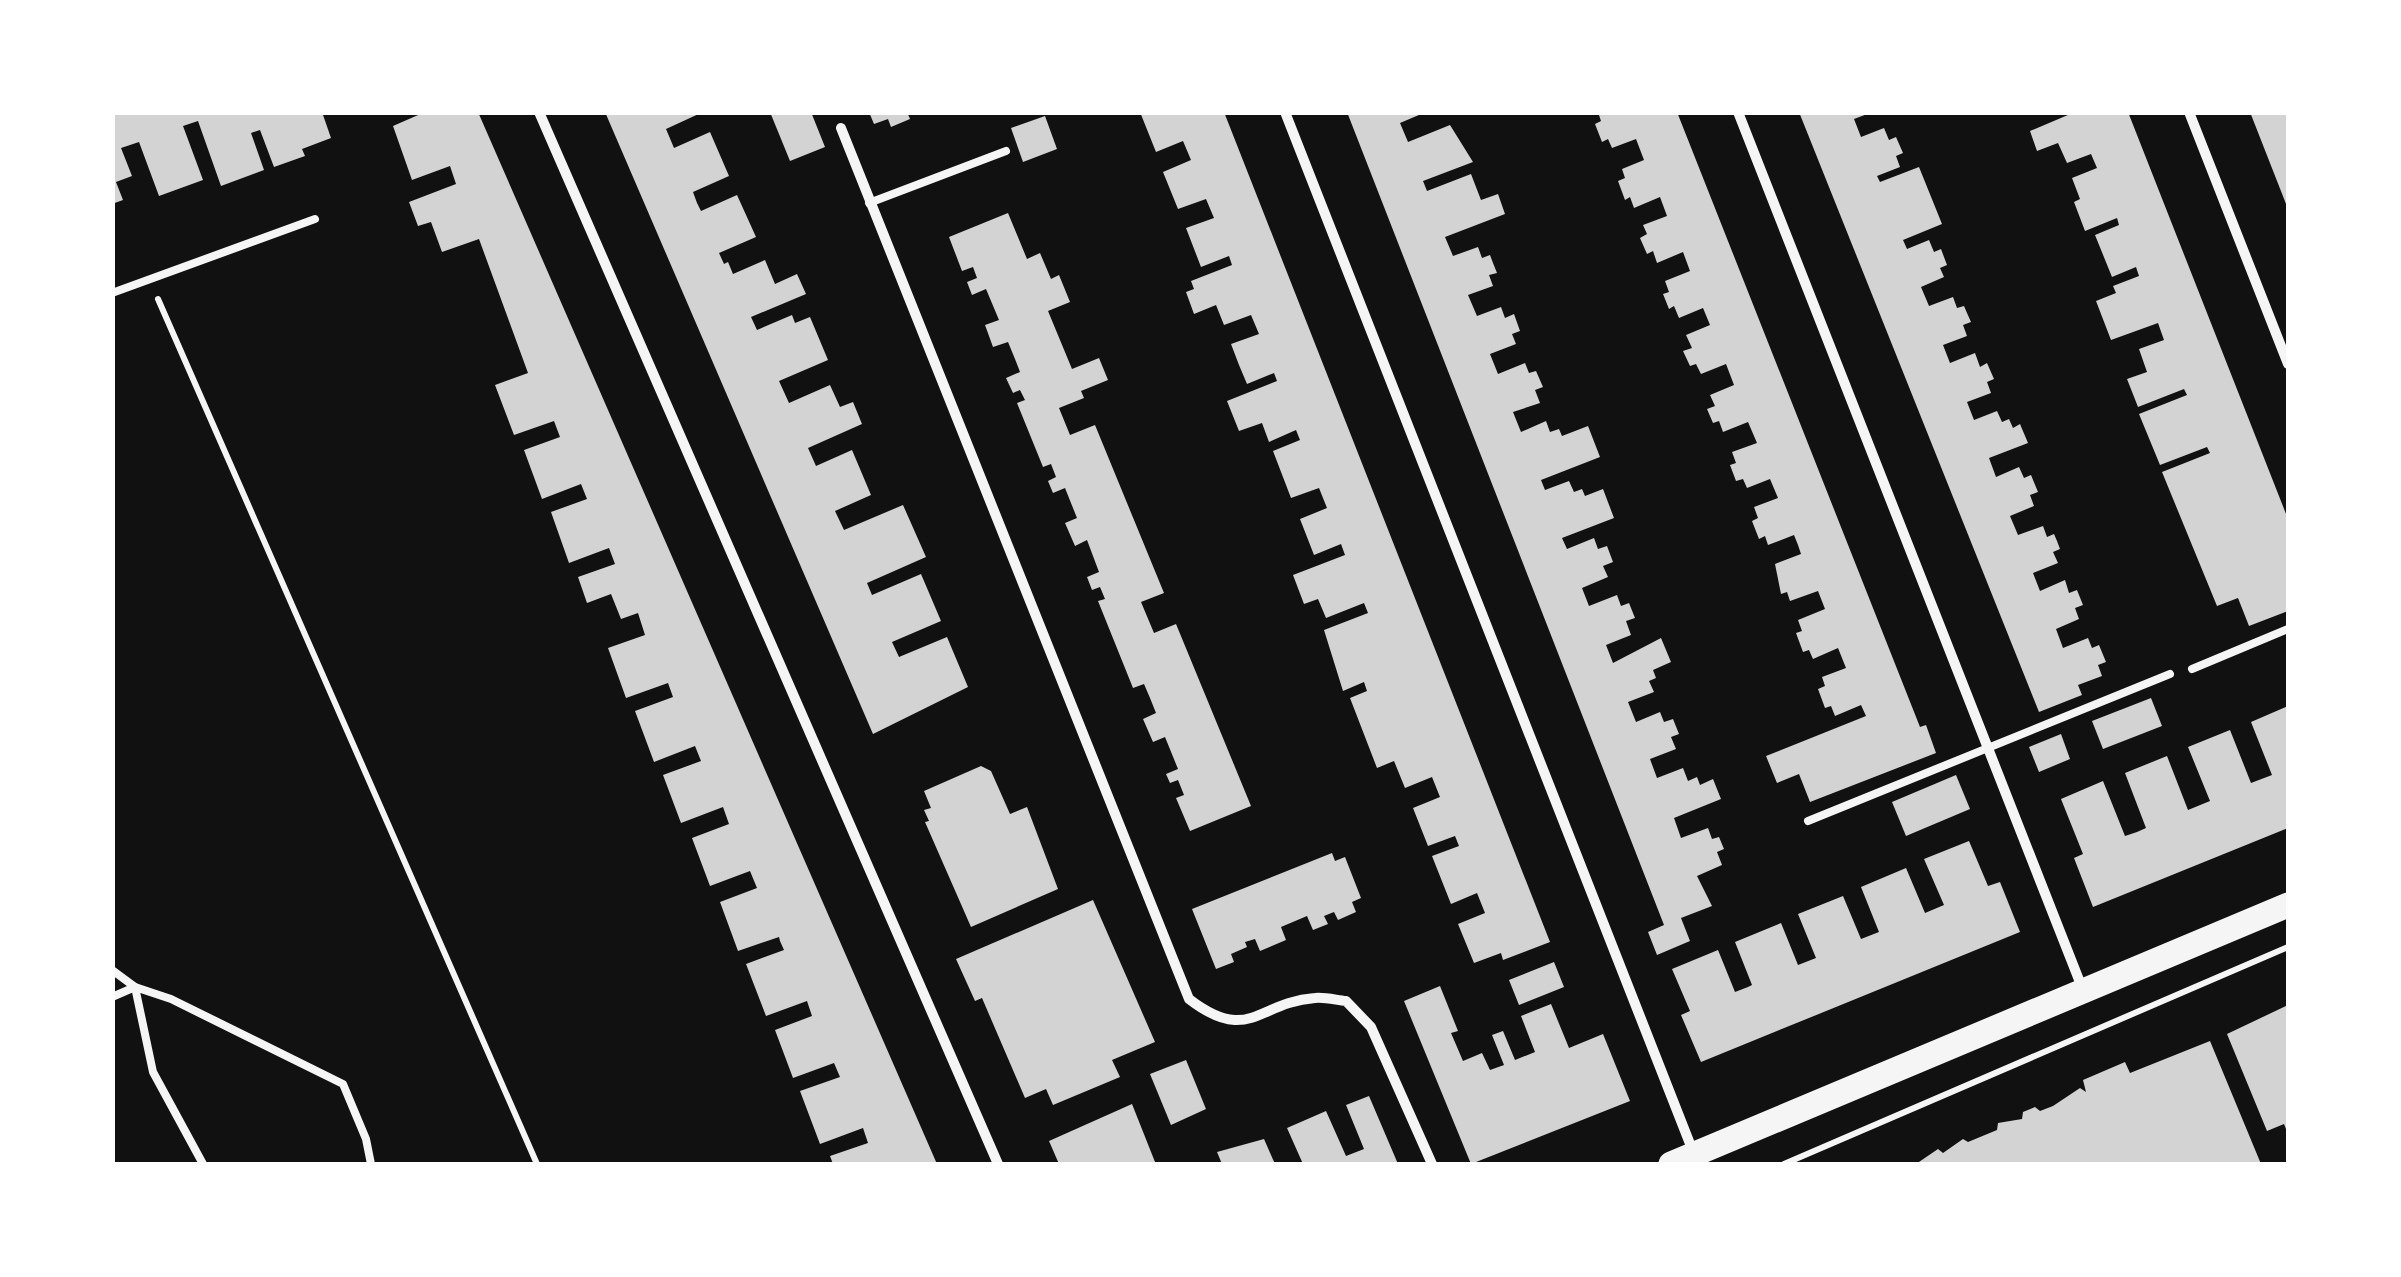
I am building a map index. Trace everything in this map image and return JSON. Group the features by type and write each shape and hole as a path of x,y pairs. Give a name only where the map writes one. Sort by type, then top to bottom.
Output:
{"main road":[{"path":"1682,1159 2288,905"}],"street":[{"path":"539,112 998,1164"},
{"path":"1285,112 1682,1159"},
{"path":"1738,112 2082,990"},
{"path":"2189,112 2288,364"},
{"path":"841,128 1189,999 1206,1012 1232,1022 1312,998 1346,1001 1372,1027 1432,1164"}],"lane":[{"path":"869,203 1006,151"},
{"path":"112,294 316,219"},
{"path":"2192,669 2288,629"},
{"path":"1808,820 2170,674"},
{"path":"112,970 134,988 171,999 343,1084 366,1139 371,1164"},
{"path":"112,997 134,988"},
{"path":"134,988 152,1072 202,1164"}],"path":[{"path":"150,280 537,1164"},
{"path":"1784,1164 2288,947"}],"building":[{"path":"112,112 322,112 331,138 302,149 305,156 274,167 260,130 251,133 264,170 221,186 198,121 183,126 203,180 159,196 139,142 121,148 132,176 116,182 123,200 112,204"},
{"path":"425,112 478,112 937,1164 833,1164 830,1156 868,1143 863,1128 820,1144 800,1091 840,1077 834,1063 793,1078 775,1030 812,1016 807,1001 766,1016 746,964 784,950 779,937 738,951 720,902 757,888 750,871 710,886 692,838 729,824 723,807 681,823 663,775 701,761 695,746 654,762 635,711 673,697 668,683 626,698 608,648 645,635 638,613 621,619 611,594 587,603 578,577 615,564 609,548 569,563 551,512 587,499 581,484 542,499 524,450 560,437 554,421 514,435 495,385 528,373 479,239 442,252 431,222 418,226 409,202 456,184 450,166 412,180 393,126"},
{"path":"605,112 703,112 666,129 674,148 710,132 729,176 693,192 697,203 701,211 737,195 756,237 719,253 724,264 728,262 733,274 765,260 775,284 797,274 806,294 751,317 757,330 792,315 795,323 810,317 828,360 779,381 789,403 830,385 840,407 853,402 862,424 808,448 816,466 852,450 871,495 835,511 844,530 903,505 926,557 867,583 872,595 921,574 941,621 892,642 899,657 947,637 968,687 873,734"},
{"path":"770,112 811,112 825,147 790,161"},
{"path":"869,112 907,112 910,119 891,127 888,119 874,124"},
{"path":"1140,112 1224,112 1550,942 1503,960 1501,953 1474,963 1458,924 1485,913 1477,893 1451,904 1432,856 1459,846 1455,836 1428,846 1413,808 1440,797 1432,777 1405,788 1394,761 1377,768 1350,698 1367,691 1364,682 1343,691 1324,630 1368,613 1364,603 1326,618 1318,599 1304,604 1293,575 1345,555 1341,544 1314,555 1300,519 1327,508 1319,488 1291,498 1273,451 1300,440 1296,430 1269,442 1262,423 1239,431 1227,401 1277,381 1274,373 1247,384 1239,365 1231,344 1259,334 1251,315 1224,325 1216,305 1194,314 1186,292 1194,289 1191,281 1232,265 1229,256 1201,267 1186,228 1214,218 1206,199 1178,209 1163,172 1191,160 1183,141 1156,152"},
{"path":"1347,112 1426,112 1400,123 1408,142 1450,125 1473,162 1423,181 1427,191 1471,174 1481,200 1498,194 1505,214 1445,237 1453,256 1478,247 1482,258 1490,255 1497,273 1489,275 1493,286 1468,295 1477,316 1501,307 1505,318 1514,314 1520,331 1512,334 1516,344 1490,354 1498,374 1525,363 1529,373 1536,371 1543,387 1535,390 1540,403 1513,412 1521,432 1546,421 1550,432 1559,429 1562,436 1588,426 1600,457 1541,480 1545,490 1569,481 1574,492 1582,489 1585,496 1603,489 1614,518 1562,538 1567,549 1594,538 1598,549 1607,546 1613,562 1603,566 1608,577 1582,588 1589,606 1617,595 1621,606 1629,603 1635,618 1626,621 1631,635 1606,645 1613,663 1661,638 1671,662 1653,670 1656,678 1649,681 1654,692 1628,702 1636,722 1660,712 1664,722 1673,719 1679,734 1671,737 1676,749 1650,759 1657,778 1683,768 1688,781 1697,777 1700,785 1713,779 1721,799 1674,818 1681,838 1708,828 1712,839 1719,837 1724,849 1717,852 1722,865 1697,876 1712,906 1681,918 1690,941 1657,955 1648,932 1664,925"},
{"path":"1598,112 1677,112 1920,727 1926,725 1936,753 1810,802 1799,774 1777,783 1766,756 1866,716 1861,705 1835,716 1831,706 1825,708 1818,689 1825,686 1822,677 1846,668 1838,648 1813,659 1809,650 1803,652 1796,633 1802,631 1798,620 1825,609 1818,591 1790,601 1787,592 1781,594 1775,564 1801,554 1798,545 1794,535 1768,545 1765,536 1759,539 1752,521 1758,518 1754,507 1778,498 1770,479 1747,488 1743,479 1736,481 1730,465 1736,463 1732,452 1757,443 1748,422 1723,432 1719,421 1713,423 1707,409 1715,406 1710,395 1734,385 1726,364 1701,374 1696,364 1690,366 1683,351 1692,348 1686,335 1710,325 1703,308 1679,318 1674,306 1669,309 1663,294 1669,292 1665,281 1690,271 1683,252 1657,263 1653,251 1647,254 1640,238 1647,234 1643,225 1667,216 1660,197 1634,208 1630,197 1625,200 1618,181 1625,178 1622,169 1644,160 1636,139 1612,148 1608,139 1602,142 1595,124 1601,121"},
{"path":"1799,112 1870,113 1854,119 1861,137 1884,128 1889,140 1896,137 1903,153 1896,156 1900,167 1877,176 1880,182 1919,167 1942,224 1903,240 1907,249 1929,240 1934,252 1941,249 1947,265 1940,268 1944,277 1921,287 1929,306 1953,297 1957,308 1964,306 1971,322 1963,325 1967,336 1943,345 1950,363 1975,353 1980,367 1987,363 1994,379 1987,382 1991,393 1967,402 1974,420 1997,411 2002,422 2009,419 2013,428 2020,424 2028,443 1989,458 1996,477 2019,467 2024,478 2031,475 2038,492 2030,495 2034,506 2010,516 2018,535 2043,526 2047,537 2054,534 2057,541 2060,549 2053,552 2058,563 2033,573 2040,591 2065,580 2069,593 2077,590 2083,605 2075,608 2079,619 2056,629 2063,648 2088,638 2092,648 2099,645 2106,662 2098,665 2102,676 2078,685 2082,695 2039,712"},
{"path":"2075,112 2128,112 2288,519 2288,611 2249,626 2238,598 2217,606 2162,472 2210,453 2207,447 2160,465 2139,414 2187,395 2184,389 2138,407 2127,379 2147,372 2139,349 2164,340 2158,323 2111,340 2096,301 2116,293 2113,286 2139,276 2136,267 2112,277 2095,235 2119,225 2117,218 2085,231 2074,202 2080,199 2072,178 2097,168 2091,154 2067,163 2058,143 2037,151 2030,131"},
{"path":"2250,112 2288,112 2288,209"},
{"path":"1045,116 1057,149 1023,162 1011,128"},
{"path":"1008,213 1027,259 1040,253 1051,279 1059,275 1070,302 1048,311 1072,369 1099,358 1108,380 1081,391 1084,398 1059,408 1070,435 1095,425 1164,593 1141,602 1154,633 1176,624 1251,806 1190,831 1176,798 1184,795 1178,780 1170,783 1166,774 1178,769 1165,737 1153,742 1143,719 1156,713 1150,698 1144,684 1133,688 1098,601 1105,599 1100,587 1092,590 1087,577 1099,572 1087,540 1075,546 1065,523 1077,518 1065,488 1053,493 1048,481 1056,477 1051,464 1043,467 1017,403 1025,400 1020,390 1013,393 1006,378 1020,372 1015,359 1008,342 993,347 985,325 999,320 986,289 972,295 967,282 977,278 973,267 962,271 949,237"},
{"path":"2151,698 2162,726 2103,749 2092,721"},
{"path":"2288,706 2288,828 2093,907 2074,858 2083,854 2061,799 2103,781 2125,836 2137,832 2146,828 2125,773 2167,756 2188,810 2210,801 2188,747 2230,730 2251,783 2272,775 2251,722"},
{"path":"2061,734 2070,759 2039,772 2029,747"},
{"path":"981,766 991,771 1010,814 1027,807 1058,889 971,927 925,822 929,821 924,810 931,808 924,791"},
{"path":"1956,775 1970,809 1906,836 1892,802"},
{"path":"1969,841 1988,886 2000,882 2020,932 1701,1062 1681,1015 1690,1011 1672,969 1718,950 1735,992 1748,987 1752,985 1735,942 1781,923 1798,965 1816,958 1798,914 1843,896 1861,939 1879,932 1861,887 1906,868 1925,913 1944,905 1924,859"},
{"path":"1332,853 1335,861 1345,857 1361,898 1352,902 1356,912 1338,920 1334,912 1324,916 1328,924 1313,930 1307,916 1281,927 1286,940 1260,951 1255,939 1245,942 1247,947 1231,954 1234,962 1216,969 1192,909"},
{"path":"1093,900 1155,1042 1112,1060 1120,1077 1053,1105 1046,1089 1025,1098 982,998 975,1001 956,959"},
{"path":"1554,962 1564,987 1519,1005 1509,980"},
{"path":"1440,986 1458,1031 1451,1033 1463,1061 1482,1053 1490,1070 1504,1065 1492,1035 1503,1031 1515,1060 1535,1052 1521,1016 1551,1004 1569,1048 1603,1034 1630,1101 1471,1164 1404,1001"},
{"path":"2288,1005 2288,1134 2284,1124 2267,1131 2227,1034"},
{"path":"2210,1041 2261,1164 1916,1164 1938,1149 1943,1153 1963,1139 1968,1142 1997,1130 1998,1123 2022,1119 2023,1112 2053,1106 2080,1088 2086,1092 2083,1080 2125,1062 2130,1073"},
{"path":"1186,1060 1206,1109 1171,1125 1150,1074"},
{"path":"1369,1096 1398,1164 1303,1164 1287,1128 1326,1111 1346,1156 1364,1149 1346,1105"},
{"path":"1132,1104 1155,1162 1059,1164 1049,1141"},
{"path":"1264,1139 1275,1164 1222,1164 1217,1152"}]}
